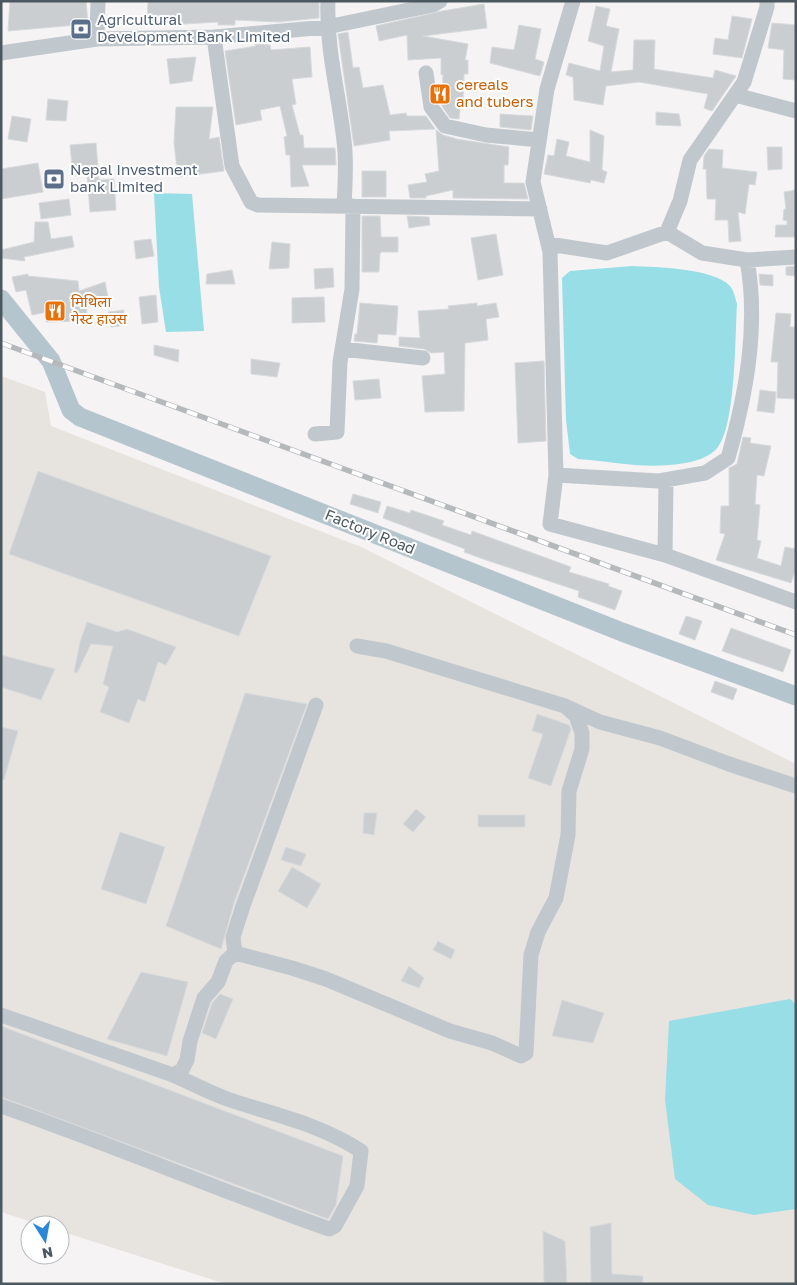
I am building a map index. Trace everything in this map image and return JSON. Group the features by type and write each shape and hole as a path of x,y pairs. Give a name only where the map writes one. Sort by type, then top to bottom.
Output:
{"main road":[{"name":"Factory Road","path":"1,299 51,360 71,410 80,417 622,632 796,696"}],"street":[{"path":"97,39 98,1"},
{"path":"315,434 337,432 342,349 352,289 346,163 327,27 328,1"},
{"path":"1,53 97,39 214,38 327,27 440,1"},
{"path":"573,1 547,90 533,182 548,244 556,475 550,524 665,555 796,602"},
{"path":"548,244 607,253 667,232 680,201 690,160 744,82 767,1"},
{"path":"214,38 232,166 251,202 258,205 540,209"},
{"path":"426,72 431,107 445,126 486,135 539,140"},
{"path":"735,95 796,111"},
{"path":"667,232 702,253 747,260 796,257"},
{"path":"556,475 626,480 666,480 705,473 728,458 743,396 751,335 750,279 747,260"},
{"path":"342,349 423,358"},
{"path":"665,555 666,480"},
{"path":"357,646 386,651 565,706 600,722 660,738 729,764 796,786"},
{"path":"236,953 233,937 316,704"},
{"path":"236,953 326,979 450,1031 492,1043 521,1056 526,1053 530,954 558,890 568,835 570,790 582,750 582,733 576,716 565,706"},
{"path":"173,1075 182,1070 187,1060 190,1042 204,998 218,982 226,961 236,953"},
{"path":"1,1016 173,1075 228,1099 298,1119 340,1137 361,1151 357,1186 335,1226 329,1229 214,1184 1,1106"}],"shaded area":[{"path":"1,376 45,392 51,426 361,547 796,764 796,1284 226,1284 70,1234 70,1215 20,1215 20,1218 1,1212"}],"water":[{"path":"154,193 192,194 204,331 166,332 159,287"},
{"path":"632,266 684,270 711,275 730,286 734,294 737,304 734,378 728,419 724,435 718,447 702,458 689,462 647,466 578,459 570,454 566,420 562,278 570,271"},
{"path":"790,999 796,1004 796,1209 754,1215 708,1205 675,1179 665,1100 669,1021"}],"building":[{"path":"10,1 86,1 88,24 8,31"},
{"path":"148,1 319,1 319,18 278,22 235,20 235,25 218,25 218,22 184,24 147,23"},
{"path":"484,4 487,28 423,36 468,44 465,60 468,60 468,74 464,74 463,98 461,98 459,119 450,118 442,106 443,74 441,75 441,58 408,60 407,35 379,41 376,26 442,11"},
{"path":"596,6 610,9 606,26 619,29 611,72 633,70 634,40 655,40 654,69 713,78 715,70 736,76 712,111 704,108 708,94 639,82 606,86 603,105 574,100 573,77 566,75 569,63 600,71 604,46 588,41"},
{"path":"732,16 752,19 742,58 713,54 715,38 728,40"},
{"path":"772,23 796,25 796,80 783,79 784,50 768,48"},
{"path":"519,25 541,29 535,59 544,62 540,76 490,63 492,47 514,50"},
{"path":"348,32 353,68 359,67 363,88 383,85 390,115 406,113 407,116 426,116 435,129 389,131 390,140 354,146 338,34"},
{"path":"255,44 270,45 271,50 310,47 312,77 292,79 296,104 292,105 300,135 303,135 304,148 335,148 336,165 302,165 309,186 291,187 290,155 286,155 284,137 287,136 280,106 260,110 262,120 236,125 225,51 256,46"},
{"path":"196,57 192,81 170,84 167,59"},
{"path":"48,99 68,101 66,121 46,120"},
{"path":"176,107 213,107 209,139 219,137 224,171 178,177 174,143"},
{"path":"656,112 679,114 681,126 656,125"},
{"path":"500,114 533,116 531,130 500,127"},
{"path":"12,116 31,119 27,142 8,139"},
{"path":"436,130 443,135 457,139 509,147 508,165 504,165 504,183 524,183 528,199 453,198 453,190 426,196 426,198 410,198 408,185 427,182 425,174 439,171"},
{"path":"590,130 604,136 602,170 607,172 604,183 591,180 590,183 544,174 548,155 554,156 557,139 569,142 566,156 590,162"},
{"path":"96,143 99,180 114,179 116,210 90,212 87,175 73,176 70,145"},
{"path":"767,147 782,147 782,169 768,170"},
{"path":"709,149 723,150 722,168 757,172 755,185 749,184 745,214 738,212 741,241 729,242 728,220 715,220 716,199 707,199 706,169 703,169 704,156"},
{"path":"38,163 43,192 1,199 1,169"},
{"path":"362,171 386,171 386,197 362,197"},
{"path":"796,190 796,237 775,237 776,225 787,225 787,221 783,220 784,209 786,209 784,192"},
{"path":"69,199 71,215 41,219 39,203"},
{"path":"362,216 380,216 381,237 398,237 398,252 381,252 379,272 362,272"},
{"path":"407,216 429,217 430,225 409,228"},
{"path":"35,222 48,222 51,239 72,236 74,247 24,257 25,261 1,258 1,250 34,242"},
{"path":"496,234 503,275 478,280 471,238"},
{"path":"151,239 154,256 136,259 134,241"},
{"path":"272,242 290,244 289,268 269,269"},
{"path":"796,266 796,276 786,275 786,267"},
{"path":"333,268 334,287 315,289 314,269"},
{"path":"232,270 235,284 206,284 207,274"},
{"path":"28,274 28,276 78,281 79,291 105,282 109,302 87,307 86,321 46,322 47,312 32,315 26,290 16,292 12,277"},
{"path":"759,274 773,275 773,286 760,285"},
{"path":"156,295 158,322 142,324 139,297"},
{"path":"324,297 325,322 292,323 292,298"},
{"path":"360,303 398,306 396,335 378,334 377,343 354,341 355,334 357,334"},
{"path":"477,303 477,306 496,303 499,317 486,319 488,340 465,343 464,411 425,412 422,376 445,374 444,352 431,353 424,349 399,346 399,337 420,338 418,311 449,309 448,306"},
{"path":"124,310 122,326 111,327 108,312"},
{"path":"776,313 791,314 790,327 796,327 796,399 777,398 778,362 771,362"},
{"path":"154,345 179,350 178,362 154,355"},
{"path":"251,359 280,363 277,377 251,374"},
{"path":"544,361 546,441 518,443 515,363"},
{"path":"379,379 381,398 355,400 353,381"},
{"path":"760,390 776,392 774,413 757,411"},
{"path":"743,437 751,438 750,443 771,446 764,476 757,475 755,504 760,505 757,540 761,541 757,558 781,566 785,547 796,549 796,568 791,583 716,560 725,534 720,533 721,506 729,506 729,468 737,464"},
{"path":"38,471 271,556 239,636 9,554"},
{"path":"353,494 381,502 378,513 350,504"},
{"path":"387,506 410,513 411,510 444,521 442,525 471,535 472,531 571,567 569,572 609,584 608,586 622,591 615,610 578,597 579,591 464,552 465,549 383,518"},
{"path":"686,616 702,621 695,640 679,634"},
{"path":"87,622 117,632 127,629 176,647 166,665 158,662 145,702 138,699 129,723 100,712 109,687 103,684 113,646 91,644 77,673 74,672 80,642"},
{"path":"731,628 791,650 783,672 722,651"},
{"path":"1,655 55,669 41,700 1,687"},
{"path":"715,681 737,689 733,700 711,692"},
{"path":"245,693 307,704 234,903 221,949 166,926"},
{"path":"537,714 569,725 571,729 551,786 528,778 543,734 532,731"},
{"path":"1,727 18,731 4,780 1,780"},
{"path":"416,809 426,817 413,832 403,824"},
{"path":"364,813 377,813 374,835 363,833"},
{"path":"478,815 525,815 525,827 478,827"},
{"path":"120,832 165,847 146,904 101,889"},
{"path":"286,847 306,854 301,866 281,860"},
{"path":"292,867 321,884 307,908 278,891"},
{"path":"438,941 455,950 451,959 433,950"},
{"path":"409,966 424,978 419,988 401,981"},
{"path":"141,972 188,982 167,1056 107,1039"},
{"path":"220,994 233,999 216,1039 202,1033 212,1003"},
{"path":"562,1000 604,1013 593,1043 552,1036"},
{"path":"1,1026 343,1156 336,1205 328,1219 1,1097"},
{"path":"611,1223 612,1274 643,1276 643,1284 591,1284 590,1227"},
{"path":"543,1231 565,1241 567,1284 544,1284"}],"railway":[{"path":"1,343 796,635"}],"place":[{"name":"Agricultural Development Bank Limited","path":"81,29"},
{"name":"cereals and tubers","path":"440,94"},
{"name":"Nepal Investment bank Limited","path":"54,179"},
{"name":"मिथिला गेस्ट हाउस","path":"55,311"}]}
